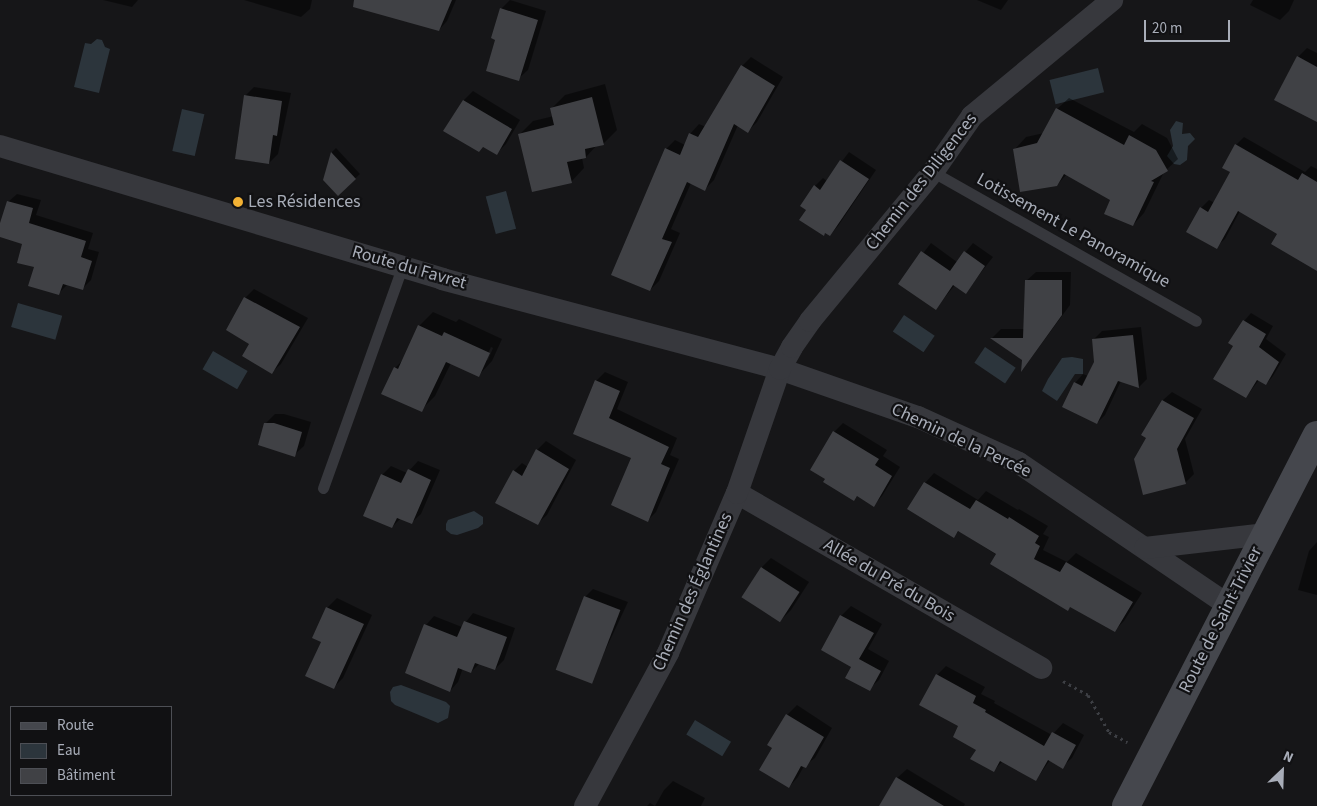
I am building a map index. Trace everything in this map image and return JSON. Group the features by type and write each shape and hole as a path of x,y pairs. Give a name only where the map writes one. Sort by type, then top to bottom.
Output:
{"main road":[{"name":"Route de Saint-Trivier","path":"1126,806 1317,435"}],"street":[{"name":"Chemin des Diligences","path":"780,369 810,321 933,172 972,116 1112,0"},
{"name":"Route du Favret","path":"0,146 402,267 780,369 819,383"},
{"name":"Chemin des Églantines","path":"585,806 668,653 737,493 780,369"},
{"name":"Chemin de la Percée","path":"819,383 918,417 1019,463 1228,605"},
{"name":"Allée du Pré du Bois","path":"737,493 1041,668"},
{"path":"1145,548 1266,534"}],"lane":[{"name":"Lotissement Le Panoramique","path":"933,172 1196,321"},
{"path":"323,488 402,267"}],"path":[{"path":"1041,668 1088,695 1109,732 1129,743"}],"water":[{"path":"97,39 102,40 105,47 110,49 99,93 74,87 85,43 91,44"},
{"path":"1098,68 1104,92 1056,104 1049,80"},
{"path":"182,109 204,114 195,156 172,151"},
{"path":"1176,121 1183,123 1182,134 1190,133 1195,139 1188,146 1187,160 1180,165 1174,164 1167,156 1173,146 1170,130"},
{"path":"506,191 516,229 496,234 486,196"},
{"path":"18,303 62,316 55,340 11,327"},
{"path":"904,315 935,336 923,352 893,332"},
{"path":"985,347 1016,368 1005,383 974,363"},
{"path":"213,351 248,371 237,389 202,369"},
{"path":"1062,358 1083,359 1083,374 1075,374 1057,401 1042,391"},
{"path":"474,511 483,517 483,524 478,528 457,535 451,534 446,530 448,520"},
{"path":"401,685 446,702 450,706 448,718 438,723 395,705 391,701 390,692 393,687"},
{"path":"695,720 731,742 722,756 686,735"}],"building":[{"path":"354,0 452,0 439,31 353,7"},
{"path":"500,8 538,20 519,81 486,71 495,40 491,38"},
{"path":"1297,56 1317,67 1317,122 1274,100"},
{"path":"741,65 775,86 748,133 734,124 705,191 687,182 662,239 672,242 650,291 611,275 665,148 680,155 689,133 698,137"},
{"path":"244,95 282,101 277,136 273,135 269,164 235,159"},
{"path":"592,97 604,145 585,149 586,158 567,162 572,183 532,192 518,134 554,125 550,108"},
{"path":"463,100 512,129 497,155 483,147 479,152 443,131"},
{"path":"1056,108 1124,145 1129,135 1156,150 1168,171 1151,181 1154,182 1133,226 1104,214 1110,200 1064,174 1057,186 1020,192 1013,149 1037,143"},
{"path":"1235,144 1298,180 1302,173 1317,182 1317,271 1271,244 1277,234 1238,211 1217,249 1186,232 1200,207 1208,212 1230,172 1222,168"},
{"path":"331,152 356,179 338,196 323,180"},
{"path":"840,160 869,179 830,236 825,233 824,236 799,220 806,210 800,206 814,185 820,190"},
{"path":"7,201 33,208 29,223 86,241 81,257 92,261 83,290 63,284 59,295 28,286 34,267 17,263 22,244 0,237 0,223"},
{"path":"921,251 950,271 964,251 985,266 966,294 953,285 936,310 898,284"},
{"path":"1025,280 1062,280 1062,315 1021,372 1022,360 990,338 1023,338"},
{"path":"244,297 300,327 272,374 242,356 249,344 226,330"},
{"path":"1243,320 1266,334 1259,347 1279,362 1266,385 1257,380 1246,398 1213,379 1233,346 1228,343"},
{"path":"418,325 442,336 444,332 490,353 479,377 446,362 422,412 381,394 394,367 398,369"},
{"path":"1133,335 1139,388 1118,381 1097,424 1062,407 1074,382 1082,386 1094,362 1092,339"},
{"path":"595,380 620,391 609,418 669,447 661,464 670,468 648,522 611,505 631,458 573,434"},
{"path":"1162,400 1194,418 1177,449 1186,484 1143,495 1134,459 1146,438 1141,435"},
{"path":"264,423 274,423 302,432 295,457 258,445"},
{"path":"833,431 879,459 875,465 892,476 874,507 857,496 854,501 823,482 825,479 810,470"},
{"path":"536,449 569,469 538,525 495,503 513,470 522,476"},
{"path":"408,469 431,480 412,524 397,518 392,528 363,516 381,474 401,483"},
{"path":"924,482 970,509 976,500 1008,519 1009,517 1039,536 1035,543 1040,546 1034,559 1060,572 1066,562 1133,602 1115,632 1070,607 1068,611 990,564 996,554 958,531 954,538 907,509"},
{"path":"761,567 800,592 780,622 741,597"},
{"path":"584,596 620,610 592,684 556,670"},
{"path":"326,607 364,624 334,689 305,676 321,642 312,638"},
{"path":"840,615 874,633 859,659 881,671 870,691 845,678 851,667 821,650"},
{"path":"464,621 507,637 495,670 475,663 471,673 458,668 450,692 405,673 424,624 457,637"},
{"path":"936,674 976,696 973,703 986,710 985,712 1044,746 1052,732 1076,745 1063,769 1048,760 1036,781 1000,761 994,772 970,759 976,750 953,737 958,726 919,705"},
{"path":"786,714 824,737 806,768 801,766 789,788 759,770 772,748 767,745"},
{"path":"896,777 944,806 879,806"}],"place":[{"name":"Les Résidences","path":"238,202"}]}
